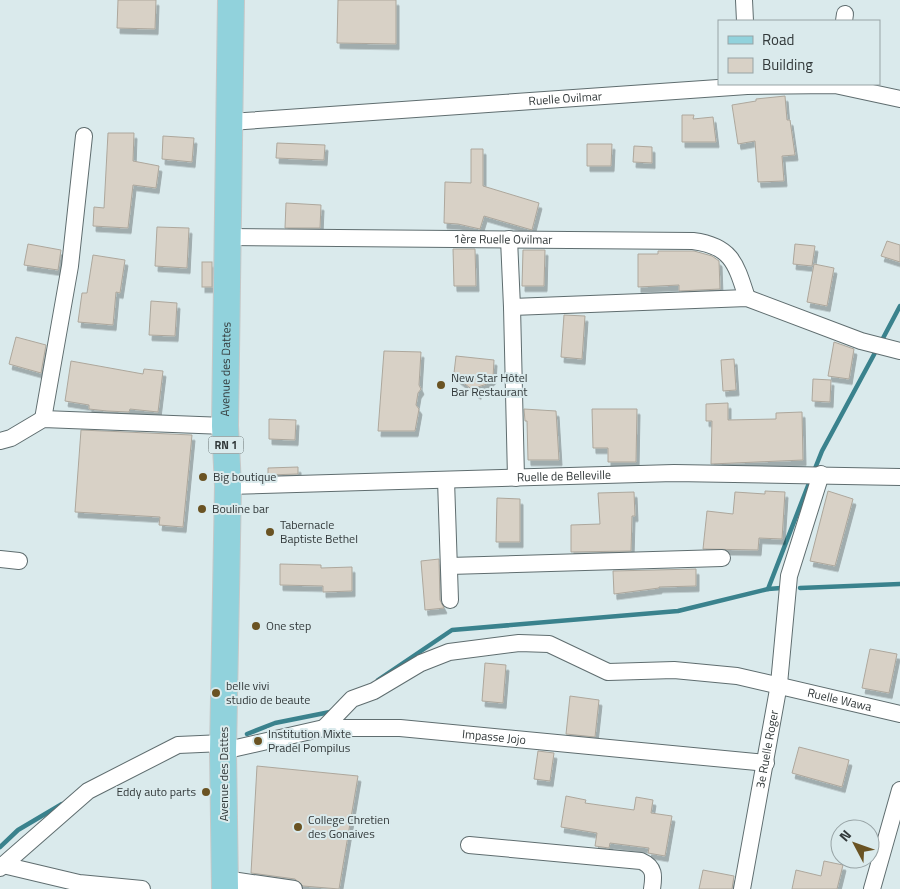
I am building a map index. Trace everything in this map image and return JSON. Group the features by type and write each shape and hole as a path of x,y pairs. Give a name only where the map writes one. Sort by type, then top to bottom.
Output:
{"main road":[{"name":"Avenue des Dattes","path":"225,884 223,747 228,486 225,426 231,0"}],"street":[{"path":"744,0 745,20"},
{"name":"Ruelle Ovilmar","path":"230,122 747,85"},
{"name":"Ruelle Ovilmar","path":"839,85 900,99"},
{"path":"43,419 70,266 84,136"},
{"name":"1ère Ruelle Ovilmar","path":"227,237 693,241 708,243 731,257 738,269 746,298"},
{"path":"509,239 516,478"},
{"path":"512,307 746,298 861,341 894,348"},
{"path":"0,441 11,438 43,419 225,426"},
{"name":"Ruelle de Belleville","path":"228,486 674,473 900,477"},
{"name":"3e Ruelle Roger","path":"742,889 766,762 778,684 789,576 815,474"},
{"path":"446,480 450,600"},
{"path":"449,566 722,558"},
{"path":"0,559 18,561"},
{"name":"Ruelle Wawa","path":"324,728 346,703 374,692 421,663 449,652 519,643 549,644 608,672 674,670 738,676 900,714"},
{"name":"Impasse Jojo","path":"2,866 88,791 178,745 223,747 324,728 400,728 766,762"},
{"path":"872,889 900,790"},
{"path":"468,845 642,862 649,864 652,870 652,889"},
{"path":"2,866 79,883 142,889"},
{"path":"225,884 294,889"}],"building":[{"path":"118,0 156,0 155,29 117,28"},
{"path":"338,0 396,0 396,44 337,43"},
{"path":"785,96 787,120 790,120 795,155 782,156 784,181 758,182 755,141 738,144 732,105 756,101 756,99"},
{"path":"682,115 694,115 693,119 713,117 716,142 682,142"},
{"path":"108,133 134,133 133,161 159,166 156,188 133,185 128,228 93,226 94,207 104,208"},
{"path":"163,136 194,138 192,162 162,159"},
{"path":"277,143 325,145 324,160 276,158"},
{"path":"587,144 612,144 611,166 587,166"},
{"path":"634,146 652,147 652,163 633,162"},
{"path":"471,149 483,149 483,186 539,203 532,230 484,216 480,229 444,223 445,182 471,183"},
{"path":"286,203 321,205 320,228 285,228"},
{"path":"157,227 189,228 187,268 155,266"},
{"path":"887,241 900,245 900,262 881,256"},
{"path":"28,244 61,250 58,270 24,265"},
{"path":"795,244 815,246 812,266 793,264"},
{"path":"453,249 475,249 476,286 454,286"},
{"path":"523,250 545,250 544,286 522,286"},
{"path":"658,251 694,251 712,256 719,261 720,289 679,291 679,285 638,287 638,254 658,254"},
{"path":"93,255 125,260 120,293 116,292 113,325 78,322 82,293 87,293"},
{"path":"202,262 212,262 212,287 202,287"},
{"path":"814,264 834,268 827,306 807,302"},
{"path":"151,301 177,303 175,336 149,335"},
{"path":"564,315 585,316 582,359 561,357"},
{"path":"16,337 46,345 41,373 9,364"},
{"path":"834,342 854,349 849,379 828,376"},
{"path":"384,351 421,352 419,385 421,389 418,393 416,405 419,409 415,431 378,431"},
{"path":"456,356 494,360 493,378 487,384 478,387 478,394 457,378 454,373"},
{"path":"734,359 736,390 723,391 721,360"},
{"path":"71,361 143,374 144,369 163,371 158,412 130,409 129,412 89,409 89,405 65,401"},
{"path":"813,379 831,380 830,402 812,401"},
{"path":"728,403 728,420 776,419 776,413 802,412 803,460 711,464 712,421 706,421 706,404"},
{"path":"524,409 556,411 559,460 528,460 527,421 525,421"},
{"path":"592,409 637,409 636,462 608,462 608,448 593,448"},
{"path":"269,419 296,420 295,440 269,439"},
{"path":"81,430 192,435 183,527 159,525 160,517 75,512"},
{"path":"298,467 298,474 268,475 268,468"},
{"path":"765,491 785,492 782,539 759,538 758,550 703,549 707,511 733,514 735,492 765,494"},
{"path":"828,491 853,499 835,566 810,561"},
{"path":"634,492 635,516 632,516 631,551 571,552 571,525 600,524 598,493"},
{"path":"497,498 520,499 520,542 496,542"},
{"path":"439,559 440,600 444,608 425,610 421,561"},
{"path":"280,564 321,565 321,568 352,567 352,591 323,592 323,586 280,585"},
{"path":"696,569 696,586 659,587 614,594 613,571"},
{"path":"870,649 897,654 889,693 862,688"},
{"path":"485,663 506,665 503,703 482,701"},
{"path":"570,696 599,700 595,737 566,734"},
{"path":"799,747 849,760 842,787 792,773"},
{"path":"538,751 554,753 550,781 534,779"},
{"name":"College Chretien des Gonaives","path":"257,766 358,776 339,889 303,886 295,879 251,873"},
{"path":"566,796 586,800 585,803 634,810 636,797 653,800 651,813 672,816 665,856 648,853 649,848 610,843 609,848 595,846 597,833 561,827"},
{"path":"824,861 830,862 830,869 842,869 837,889 792,889 796,870 821,876"},
{"path":"703,870 734,876 732,889 699,889"}],"waterway":[{"path":"881,342 900,306"},
{"path":"814,471 822,451 877,349"},
{"path":"768,589 811,478"},
{"path":"800,588 900,584"},
{"path":"378,680 452,630 678,611 768,589 781,588"},
{"path":"247,734 275,723 330,712"},
{"path":"0,847 18,830 62,804"}],"place":[{"name":"New Star Hôtel Bar Restaurant","path":"441,385"},
{"name":"Big boutique","path":"203,477"},
{"name":"Bouline bar","path":"202,509"},
{"name":"Tabernacle Baptiste Bethel","path":"270,532"},
{"name":"One step","path":"256,626"},
{"name":"belle vivi studio de beaute","path":"216,693"},
{"name":"Institution Mixte Pradel Pompilus","path":"258,741"},
{"name":"Eddy auto parts","path":"206,792"},
{"name":"College Chretien des Gonaives","path":"298,827"}]}
